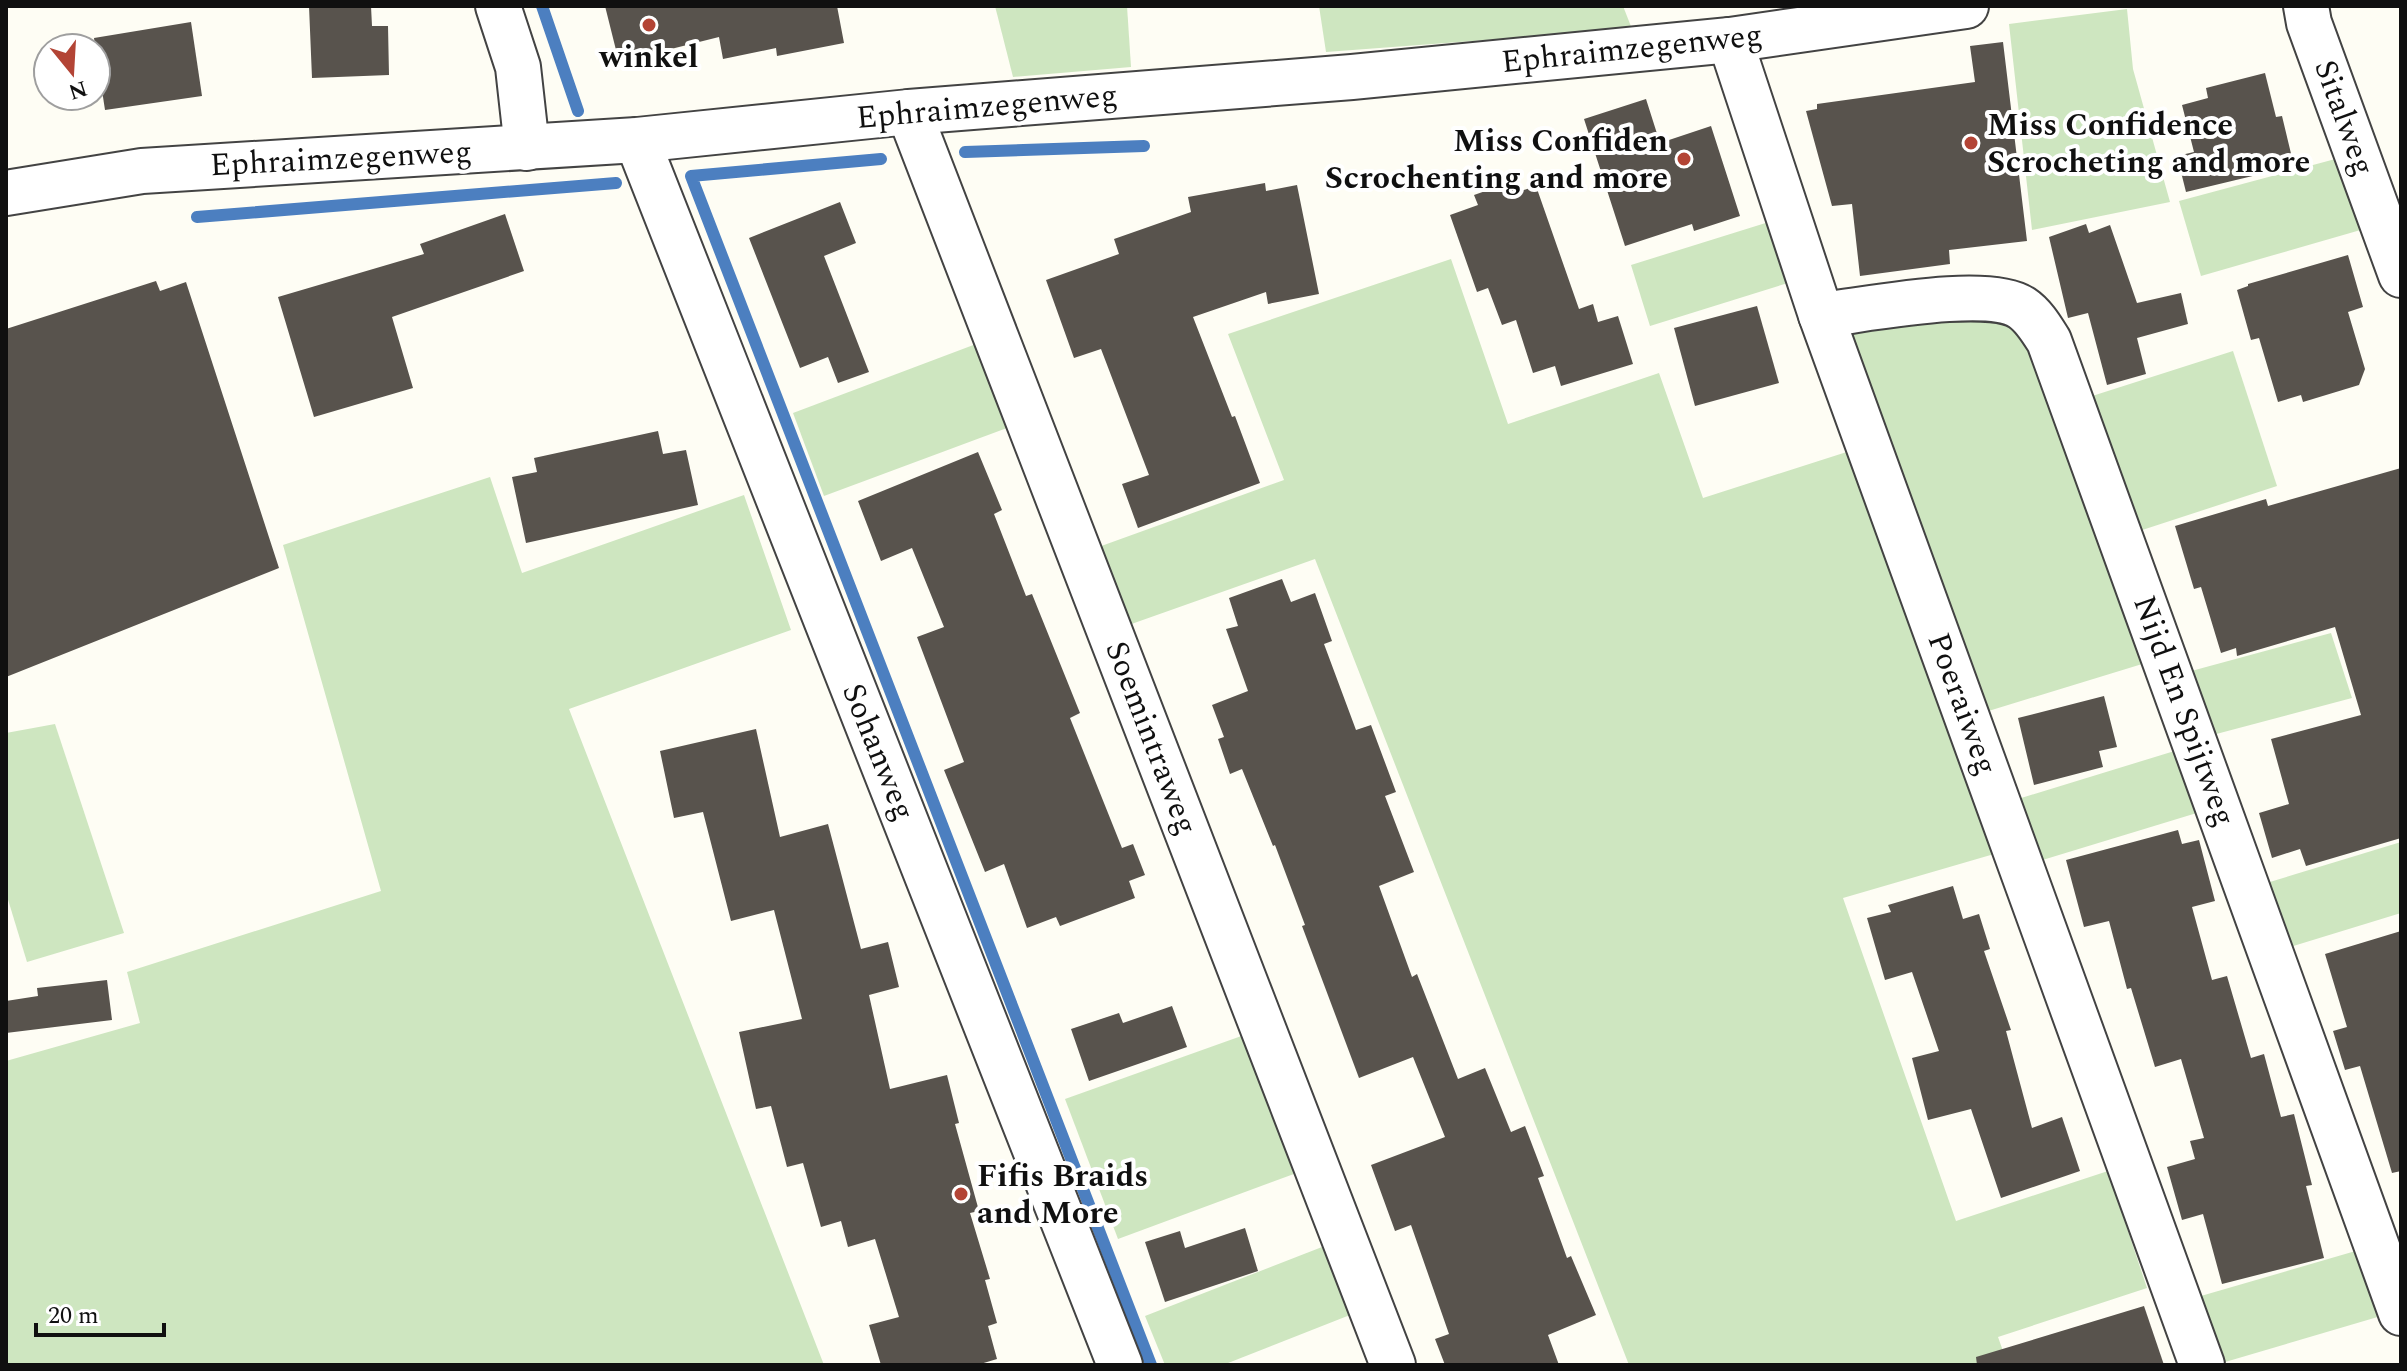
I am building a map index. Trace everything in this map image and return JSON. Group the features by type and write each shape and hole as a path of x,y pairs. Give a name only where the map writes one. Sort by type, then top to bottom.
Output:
{"street":[{"path":"498,6 518,67 527,148"},
{"name":"Ephraimzegenweg","path":"6,193 142,171 637,140 909,112 1336,79 1730,40 1880,12 1966,6"},
{"name":"Sitalweg","path":"2306,6 2309,23 2401,275"},
{"name":"Poeraiweg","path":"1730,40 1821,315 2202,1365"},
{"name":"Soemintraweg","path":"909,112 1393,1365"},
{"name":"Sohanweg","path":"637,140 1120,1365"},
{"name":"Nijd En Spijtweg","path":"1821,315 1969,297 1997,300 2021,307 2049,341 2401,1313"}],"green space":[{"path":"995,6 1127,6 1131,67 1013,77"},
{"path":"1319,6 1623,6 1632,29 1326,52"},
{"path":"2127,9 2133,69 2170,202 2032,230 2009,24"},
{"path":"2339,158 2364,229 2201,276 2179,201"},
{"path":"1772,221 1791,282 1650,326 1631,265"},
{"path":"1451,259 1508,424 1659,373 1703,498 1856,449 2001,852 1843,898 1956,1221 2108,1171 2147,1288 1998,1337 2008,1365 1629,1365 1315,559 1123,627 1093,549 1284,480 1228,334"},
{"path":"1929,312 2024,327 2152,661 1982,713 1845,336 1850,329"},
{"path":"984,341 1015,425 824,496 793,413"},
{"path":"2233,351 2277,486 2130,534 2086,398"},
{"path":"490,477 522,573 744,495 791,630 569,709 824,1365 6,1365 6,1061 140,1023 127,972 381,891 283,545"},
{"path":"2331,633 2352,698 2205,737 2184,673"},
{"path":"55,724 124,933 27,962 6,893 6,733"},
{"path":"2181,749 2200,812 2036,862 2018,799"},
{"path":"2401,842 2401,913 2280,950 2260,885"},
{"path":"1247,1034 1302,1171 1118,1239 1065,1099"},
{"path":"1322,1247 1350,1315 1223,1365 1165,1365 1145,1316"},
{"path":"2359,1250 2381,1316 2215,1365 2194,1298"}],"building":[{"path":"309,6 371,6 372,26 388,26 389,75 312,78"},
{"path":"605,6 837,6 844,43 777,56 776,48 723,59 719,37 619,62"},
{"path":"191,22 202,96 112,109 112,35"},
{"path":"2003,42 2027,241 1949,250 1950,264 1860,276 1852,204 1832,206 1806,111 1817,109 1817,104 1975,82 1970,46"},
{"path":"2265,73 2276,117 2282,116 2294,166 2186,192 2177,156 2194,152 2182,105 2208,98 2206,88"},
{"path":"1646,99 1660,143 1711,126 1740,216 1694,231 1692,224 1625,246 1584,119"},
{"path":"1514,181 1518,192 1536,186 1579,309 1593,304 1598,322 1618,316 1633,364 1561,386 1555,366 1533,373 1516,320 1502,325 1488,288 1477,292 1450,215 1478,205 1474,195"},
{"path":"1265,183 1266,191 1297,185 1319,294 1268,304 1266,292 1193,317 1260,483 1138,528 1122,484 1149,475 1101,349 1074,358 1046,280 1119,254 1114,239 1191,212 1188,197"},
{"path":"840,202 856,243 824,256 869,372 838,383 828,357 800,368 749,238"},
{"path":"505,214 524,271 392,317 413,388 314,417 278,297 424,254 420,244"},
{"path":"2086,224 2089,233 2110,225 2137,303 2181,293 2188,324 2137,338 2146,374 2107,385 2088,313 2068,318 2049,237"},
{"path":"2348,255 2363,307 2348,312 2365,369 2359,385 2303,402 2301,395 2278,402 2259,338 2251,340 2237,290 2248,284"},
{"path":"156,281 160,291 186,282 279,568 6,677 6,329"},
{"path":"1757,306 1779,383 1695,406 1674,328"},
{"path":"658,431 663,454 686,450 698,505 526,543 512,477 537,472 534,458"},
{"path":"978,452 1002,510 994,514 1026,596 1032,594 1080,713 1070,718 1122,848 1133,844 1145,875 1129,881 1135,898 1060,926 1056,917 1027,928 1004,864 985,872 944,770 964,762 917,637 944,627 912,548 881,561 858,501"},
{"path":"2401,468 2401,838 2306,866 2300,849 2272,858 2259,813 2289,804 2271,739 2361,715 2335,627 2237,656 2236,648 2221,653 2201,587 2194,589 2175,526 2266,499 2268,506"},
{"path":"1282,579 1291,602 1315,593 1332,641 1324,644 1356,730 1371,725 1396,792 1385,796 1414,872 1379,886 1412,977 1417,974 1458,1079 1485,1068 1511,1132 1525,1126 1544,1176 1538,1178 1567,1258 1571,1256 1596,1315 1548,1335 1559,1365 1445,1365 1435,1339 1449,1334 1411,1225 1395,1231 1371,1165 1445,1137 1413,1057 1359,1078 1275,845 1242,769 1230,774 1218,739 1224,737 1212,705 1248,691 1226,629 1238,626 1229,598"},
{"path":"2104,696 2117,747 2099,751 2103,767 2034,785 2018,718"},
{"path":"756,729 780,837 828,824 861,949 888,942 899,987 869,995 890,1089 947,1075 959,1123 955,1124 979,1211 970,1213 990,1279 985,1280 997,1323 988,1326 997,1359 977,1365 881,1365 869,1325 899,1317 875,1239 848,1247 841,1221 821,1227 803,1163 787,1167 771,1106 756,1109 739,1032 802,1019 774,910 731,921 703,812 674,818 660,751"},
{"path":"2178,830 2182,844 2199,840 2215,901 2192,907 2212,980 2227,976 2251,1058 2264,1054 2281,1117 2294,1114 2312,1185 2306,1186 2324,1258 2222,1284 2203,1214 2182,1220 2167,1167 2195,1159 2190,1141 2204,1138 2181,1059 2155,1067 2131,988 2127,989 2109,921 2084,927 2066,860"},
{"path":"1953,886 1963,919 1979,914 1990,949 1984,951 2011,1030 2006,1031 2032,1128 2062,1117 2080,1171 2001,1198 1971,1109 1928,1120 1912,1058 1939,1051 1912,972 1885,980 1867,918 1891,912 1888,905"},
{"path":"2401,931 2401,1171 2392,1173 2360,1066 2345,1070 2333,1031 2347,1027 2325,954"},
{"path":"107,980 112,1020 6,1033 6,1001 38,996 37,988"},
{"path":"1172,1006 1187,1047 1089,1081 1071,1029 1119,1013 1123,1023"},
{"path":"1245,1228 1258,1271 1165,1302 1145,1242 1180,1231 1185,1248"},
{"path":"2144,1306 2164,1365 1977,1365 1976,1357"}],"waterway":[{"path":"542,6 578,111"},
{"path":"965,152 1144,146"},
{"path":"881,159 691,176 1151,1365"},
{"path":"197,217 616,183"}],"place":[{"name":"winkel","path":"649,25"},
{"name":"Miss Confidence Scrocheting and more","path":"1971,143"},
{"name":"Miss Confiden Scrochenting and more","path":"1684,159"},
{"name":"Fifis Braids and More","path":"961,1194"}]}
